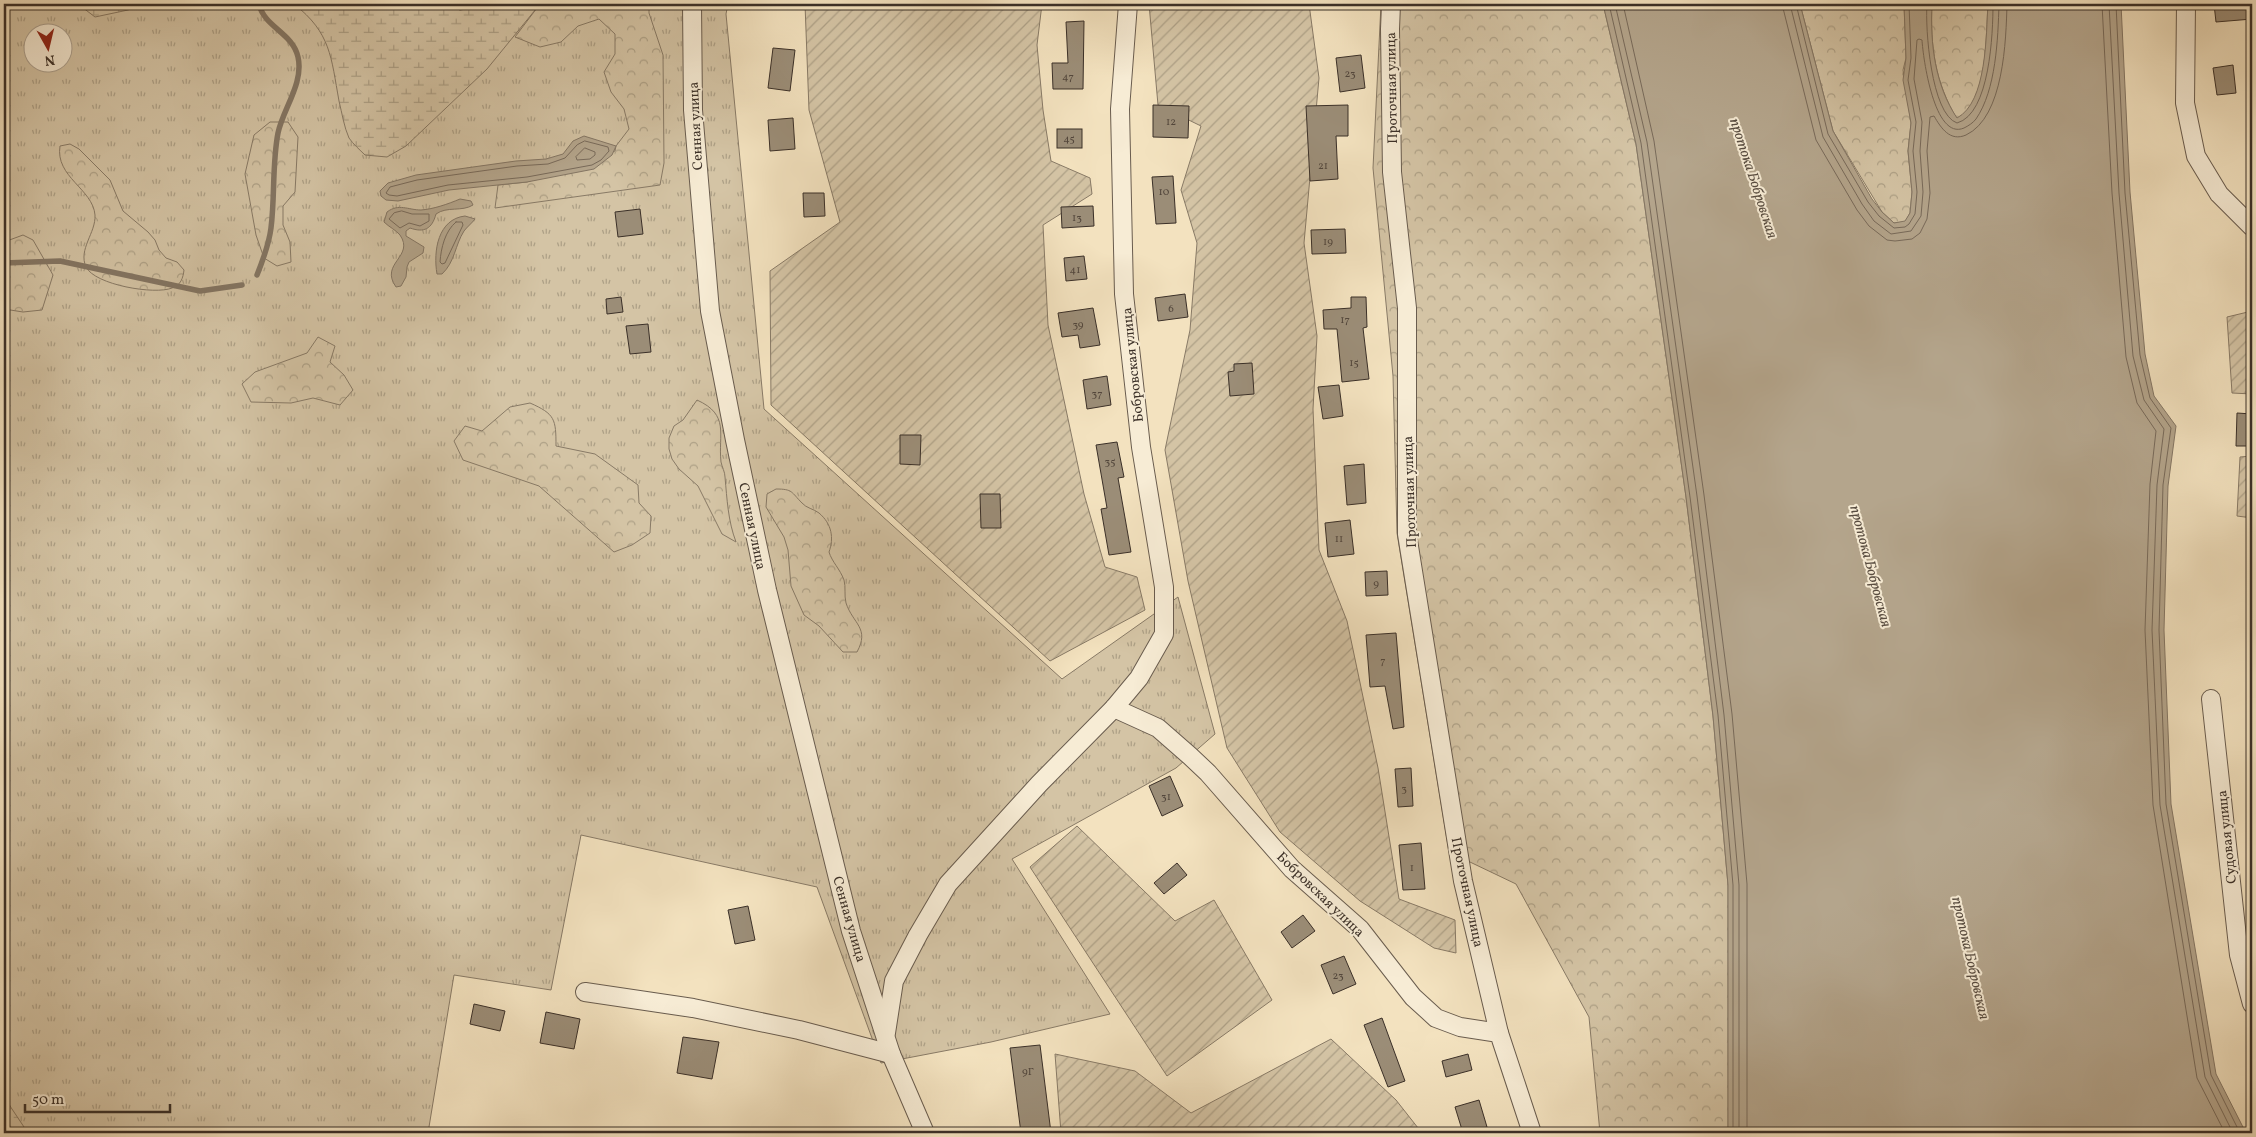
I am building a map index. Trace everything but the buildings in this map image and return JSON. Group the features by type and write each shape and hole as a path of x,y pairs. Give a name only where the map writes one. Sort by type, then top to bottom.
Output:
{"street":[{"name":"Сенная улица","path":"692,4 693,110 710,311 767,590 851,931 891,1054 924,1133"},
{"name":"Бобровская улица","path":"886,1036 894,981 948,884 1039,784 1114,708 1139,678 1164,634 1164,587 1141,446 1124,294 1120,109 1128,4"},
{"name":"Проточная улица","path":"1391,4 1392,172 1407,308 1407,534 1463,881 1499,1033"},
{"path":"2186,4 2185,103 2196,156 2219,194 2251,226"},
{"name":"Судовая улица","path":"2211,699 2239,955 2252,1004"},
{"name":"Бобровская улица","path":"1114,708 1158,728 1196,761 1292,869 1360,929 1413,997 1436,1018 1460,1027 1499,1033"},
{"path":"585,992 693,1008 799,1030 891,1054"},
{"path":"1499,1033 1532,1133"}],"green space":[{"path":"4,4 728,4 726,14 764,409 1062,679 1178,597 1215,734 1176,768 1012,859 1110,1014 991,1042 881,1063 817,887 581,835 551,990 454,975 428,1133 4,1133"},
{"path":"78,4 143,4 128,10 95,17"},
{"path":"294,4 455,4 460,10 481,4 540,4 487,69 406,146 387,157 365,155 349,138 343,120 334,71 327,47 316,25"},
{"path":"540,4 649,4 649,13 663,55 664,163 660,185 495,208 498,185 527,182 615,151 616,146 629,129 624,109 611,92 604,72 615,54 615,34 599,19 578,26 561,42 540,47 515,37"},
{"path":"805,4 1042,4 1037,45 1043,110 1051,161 1090,178 1092,194 1043,225 1048,325 1084,494 1105,567 1137,577 1145,610 1050,661 771,405 770,271 840,222 809,110"},
{"path":"1149,4 1309,4 1319,78 1304,243 1317,336 1313,409 1319,550 1347,621 1378,768 1399,899 1455,920 1456,953 1434,948 1360,901 1280,832 1227,748 1188,581 1165,450 1190,330 1197,243 1181,190 1201,126 1158,105"},
{"path":"1381,4 1603,4 1636,144 1686,497 1713,716 1728,885 1728,1133 1600,1133 1589,1017 1516,884 1449,852 1397,533 1393,376 1373,168"},
{"path":"1800,4 1904,4 1906,58 1903,70 1911,123 1908,151 1912,192 1910,213 1905,222 1894,223 1882,212 1833,131"},
{"path":"1932,4 1988,4 1982,76 1974,103 1967,113 1957,119 1939,77 1933,49"},
{"path":"2248,4 2252,4 2252,107 2250,105"},
{"path":"270,122 288,122 298,137 295,192 283,206 283,225 290,242 291,262 277,266 264,258 256,235 245,174 254,135"},
{"path":"70,144 79,149 110,180 123,211 148,232 166,258 177,262 184,270 178,285 164,290 126,287 101,279 86,267 84,254 95,222 95,215 93,206 88,198 68,175 63,166 60,157 60,146"},
{"path":"23,235 33,240 53,275 42,310 23,312 4,309 4,242"},
{"path":"2252,311 2252,394 2232,393 2227,317"},
{"path":"318,337 335,346 330,362 344,375 353,390 340,405 313,398 291,403 251,402 242,384 255,372 307,353"},
{"path":"697,400 714,412 720,426 721,462 725,475 727,502 736,542 722,534 698,486 679,469 672,459 669,449 669,438 674,426 683,420"},
{"path":"530,403 545,411 552,418 556,446 595,454 638,485 639,503 651,516 650,533 632,545 614,552 539,486 463,460 454,441 465,426 482,431 510,407"},
{"path":"2252,456 2252,518 2237,516 2240,457"},
{"path":"776,489 791,492 804,505 819,513 829,526 831,542 829,552 844,580 846,603 861,631 861,644 857,652 843,652 819,626 804,615 791,586 788,550 784,537 766,507 767,494"},
{"path":"1077,826 1175,921 1214,900 1272,1000 1167,1076 1030,867"},
{"path":"1331,1039 1396,1100 1422,1133 1061,1133 1055,1054 1135,1071 1191,1113"},
{"path":"4,1097 28,1133 4,1133"}],"water":[{"path":"455,4 481,4 459,10"},
{"name":"протока Бобровская","path":"1603,4 1800,4 1833,131 1872,199 1894,223 1905,221 1910,213 1912,192 1908,151 1911,123 1903,80 1906,58 1904,4 1932,4 1933,49 1939,78 1957,118 1967,110 1974,98 1979,83 1983,67 1988,4 2121,4 2130,192 2145,354 2154,396 2176,426 2168,486 2164,630 2171,804 2216,1074 2246,1133 1728,1133 1728,885 1713,716 1686,497 1636,144"},
{"path":"584,136 616,146 612,155 594,169 527,182 449,190 398,201 386,200 381,196 380,191 388,183 416,175 516,161 546,159 563,154 573,141"},
{"path":"460,199 471,201 473,205 440,212 436,214 432,223 427,228 419,230 410,228 406,231 406,236 424,247 423,253 409,262 406,277 401,286 396,287 392,279 392,272 401,255 403,243 400,235 384,222 387,212 400,207 421,210 431,209"},
{"path":"465,216 475,219 464,231 446,269 442,274 437,274 436,256 439,238 449,223 456,218"}],"waterway":[{"path":"257,275 264,258 271,228 278,133 296,86 299,67 295,49 285,36 266,19 259,4"},
{"path":"4,263 60,261 200,291 242,285"}]}
